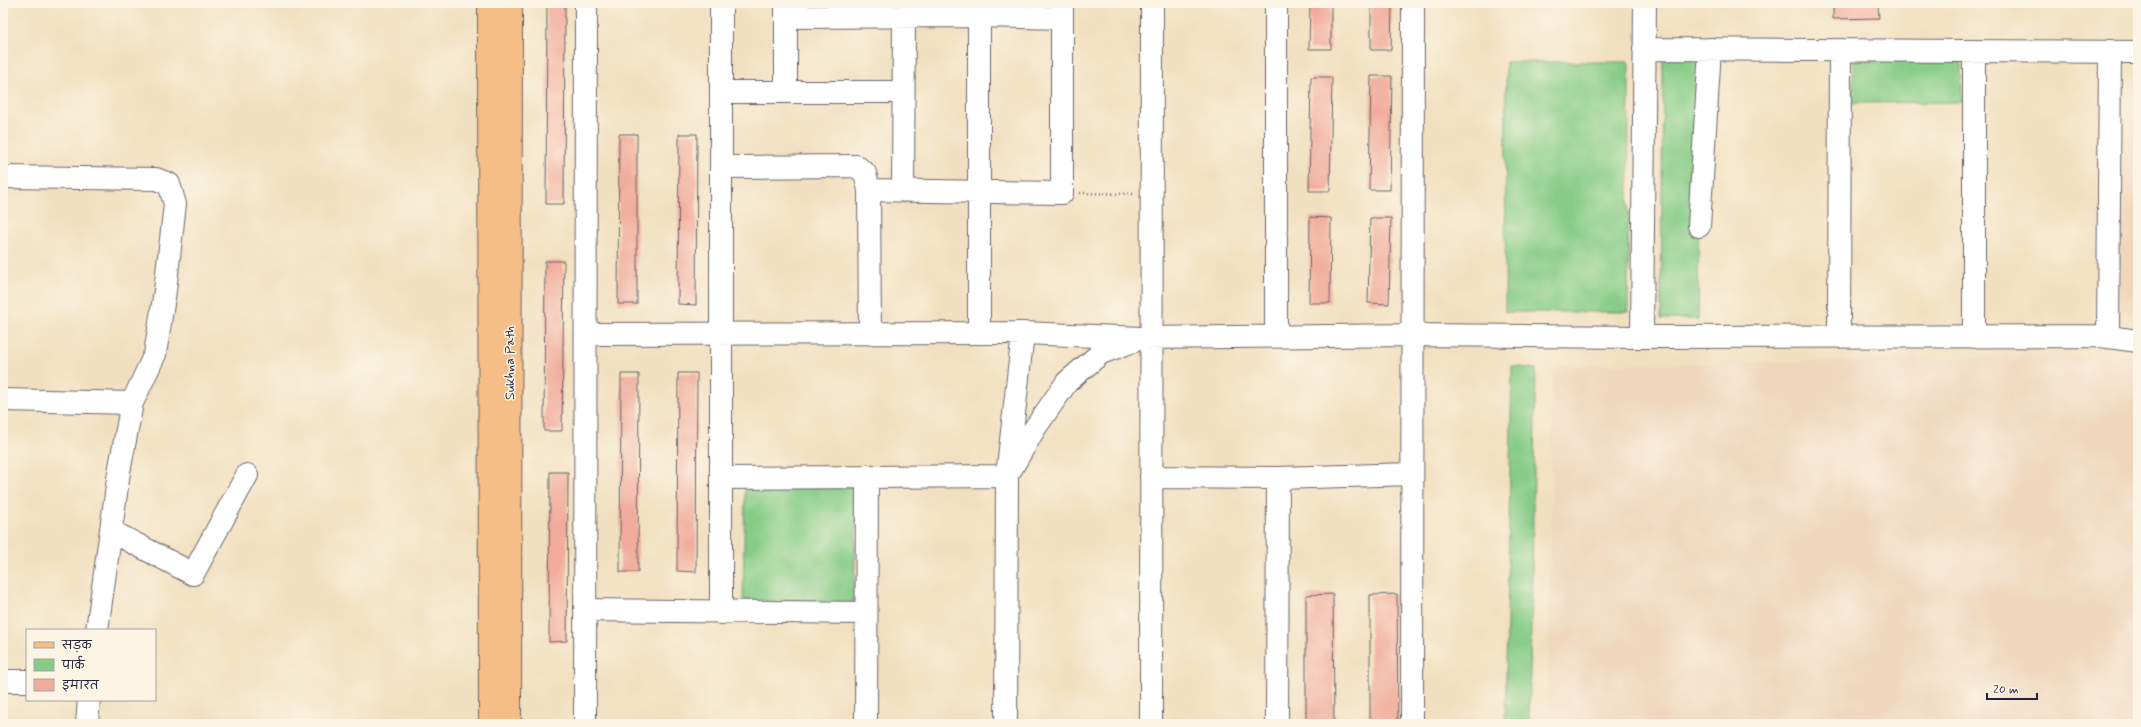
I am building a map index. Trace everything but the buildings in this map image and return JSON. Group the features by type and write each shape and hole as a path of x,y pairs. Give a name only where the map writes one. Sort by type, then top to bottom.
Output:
{"main road":[{"name":"Sukhna Path","path":"489,3 490,724"},
{"name":"Sukhna Path","path":"510,724 511,3"}],"street":[{"path":"585,724 586,3"},
{"path":"721,3 721,613"},
{"path":"1151,724 1151,477 1147,337 1151,194 1152,3"},
{"path":"1276,3 1276,336"},
{"path":"1412,724 1413,3"},
{"path":"1642,337 1645,3"},
{"path":"786,92 786,10 904,16 980,16 1062,10 1062,193 979,191 903,192 869,190"},
{"path":"903,192 904,16"},
{"path":"979,333 980,16"},
{"path":"1644,49 2138,52"},
{"path":"1699,226 1710,49"},
{"path":"1839,337 1840,50"},
{"path":"1974,51 1974,337"},
{"path":"2108,337 2110,52"},
{"path":"721,92 903,92"},
{"path":"721,166 856,166 865,173 869,190 870,334"},
{"path":"3,177 156,179 169,184 175,204 165,291 155,354 132,403 119,472 97,629"},
{"path":"586,334 721,335 1023,333 1147,337 1412,335 1642,337 2108,337 2138,341"},
{"path":"1006,724 1007,476 1023,333"},
{"path":"1007,476 1035,428 1067,382 1101,353 1147,337"},
{"path":"3,400 132,403"},
{"path":"1151,477 1278,478 1412,474"},
{"path":"111,531 193,574 247,475"},
{"path":"866,724 867,476"},
{"path":"721,478 1007,476"},
{"path":"1277,724 1278,478"},
{"path":"586,610 721,613 866,613"},
{"path":"3,681 26,681"},
{"path":"88,724 89,701"}],"path":[{"path":"1062,193 1151,194"}],"shaded area":[{"path":"2138,155 2138,311 2119,311 2120,156"},
{"path":"2138,356 2138,724 1548,724 1553,366"}],"green space":[{"path":"1663,58 1700,58 1698,319 1661,319"},
{"path":"1961,59 1962,102 1853,103 1853,60"},
{"path":"1506,62 1629,62 1628,312 1505,312"},
{"path":"1512,366 1536,369 1529,724 1505,724"},
{"path":"745,485 857,487 854,602 743,600"}]}
